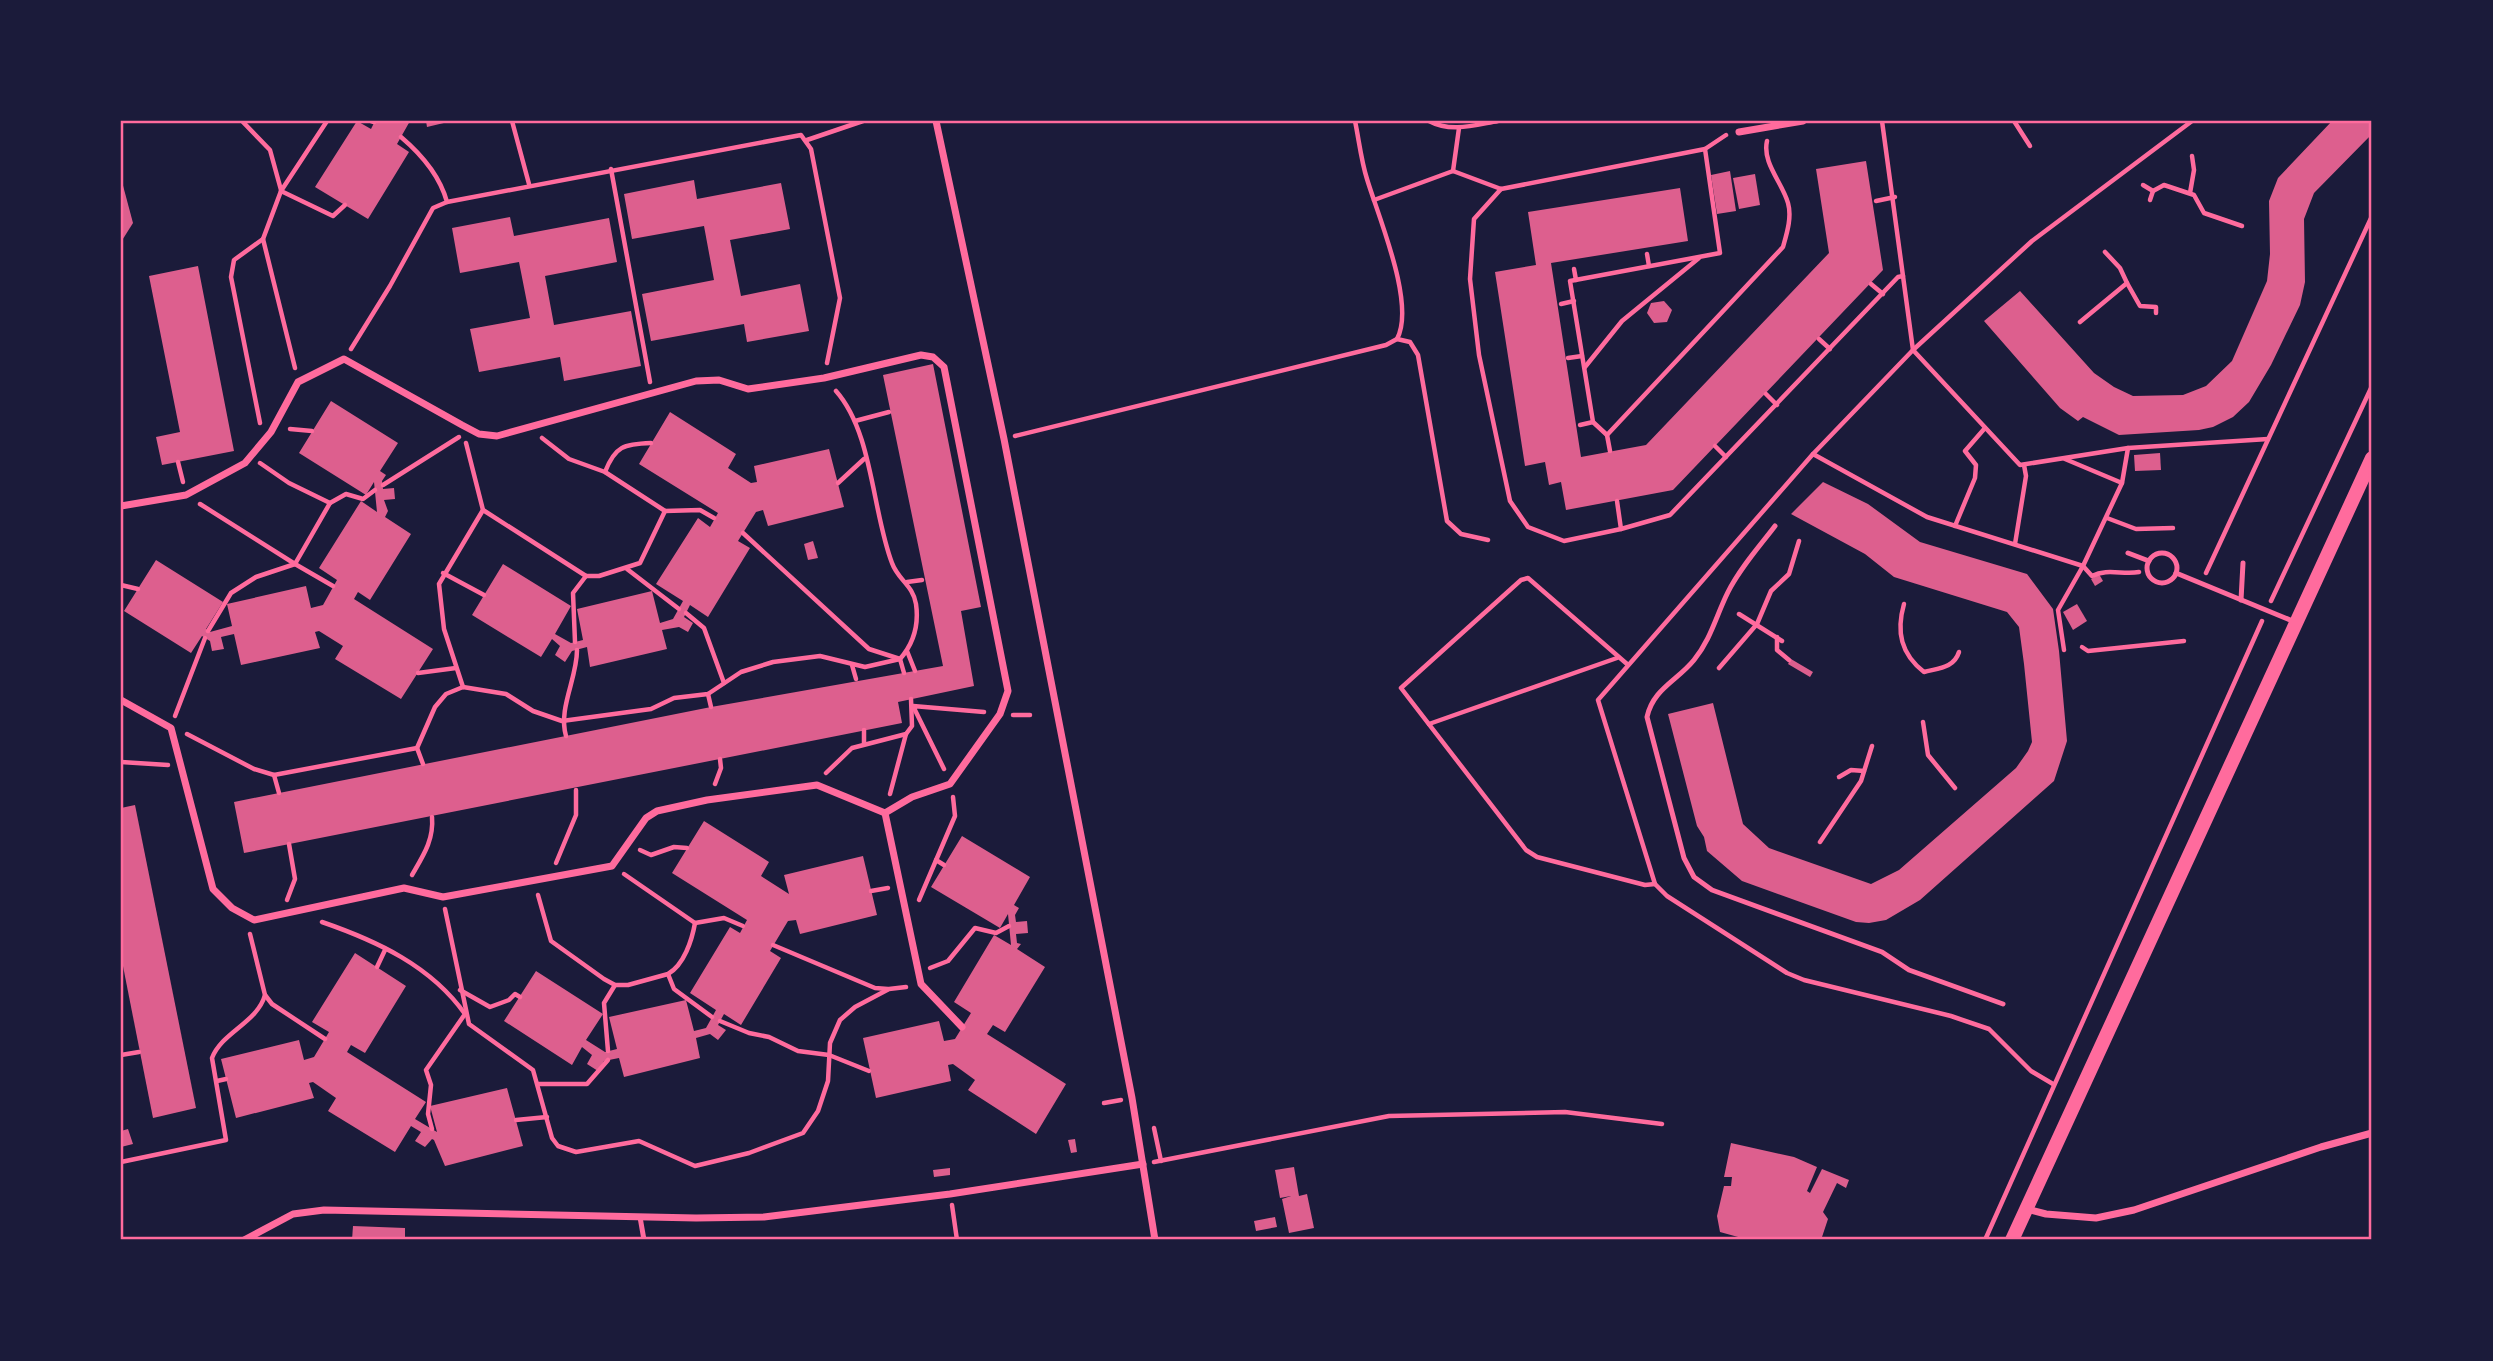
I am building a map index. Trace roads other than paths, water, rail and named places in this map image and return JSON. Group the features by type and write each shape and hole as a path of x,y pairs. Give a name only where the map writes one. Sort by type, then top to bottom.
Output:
{"main road":[{"path":"2012,1240 2372,458"}],"street":[{"path":"936,121 1004,439 1143,1164 1155,1240"},
{"path":"1739,132 1803,121"},
{"path":"121,506 186,495 230,472 251,457 277,421 298,382 345,359 479,434 496,436 696,381 719,380 748,389 824,378 921,355 933,357 944,367 1008,691 1000,714 950,784 912,797 885,813"},
{"path":"121,700 171,727 179,767 213,889 232,908 254,920 404,888 443,897 612,866 646,818 657,811 707,800 817,785 885,813"},
{"path":"885,813 921,984 962,1027"},
{"path":"2027,1209 2046,1214 2096,1218 2134,1210 2321,1147 2372,1133"},
{"path":"244,1240 293,1214 324,1210 764,1217 950,1194 1143,1164"}],"lane":[{"path":"1775,526 1728,592 1709,640 1692,663 1669,680 1650,704 1647,717 1684,858 1694,877 1712,890 1882,951 1909,970 2003,1004"},
{"path":"2129,553 2149,561"},
{"path":"2160,553 2169,555 2176,563 2176,573 2163,583 2153,580 2147,570 2149,561 2160,553"},
{"path":"2241,600 2243,563"},
{"path":"2176,573 2295,622"},
{"path":"640,1217 644,1240"}]}
